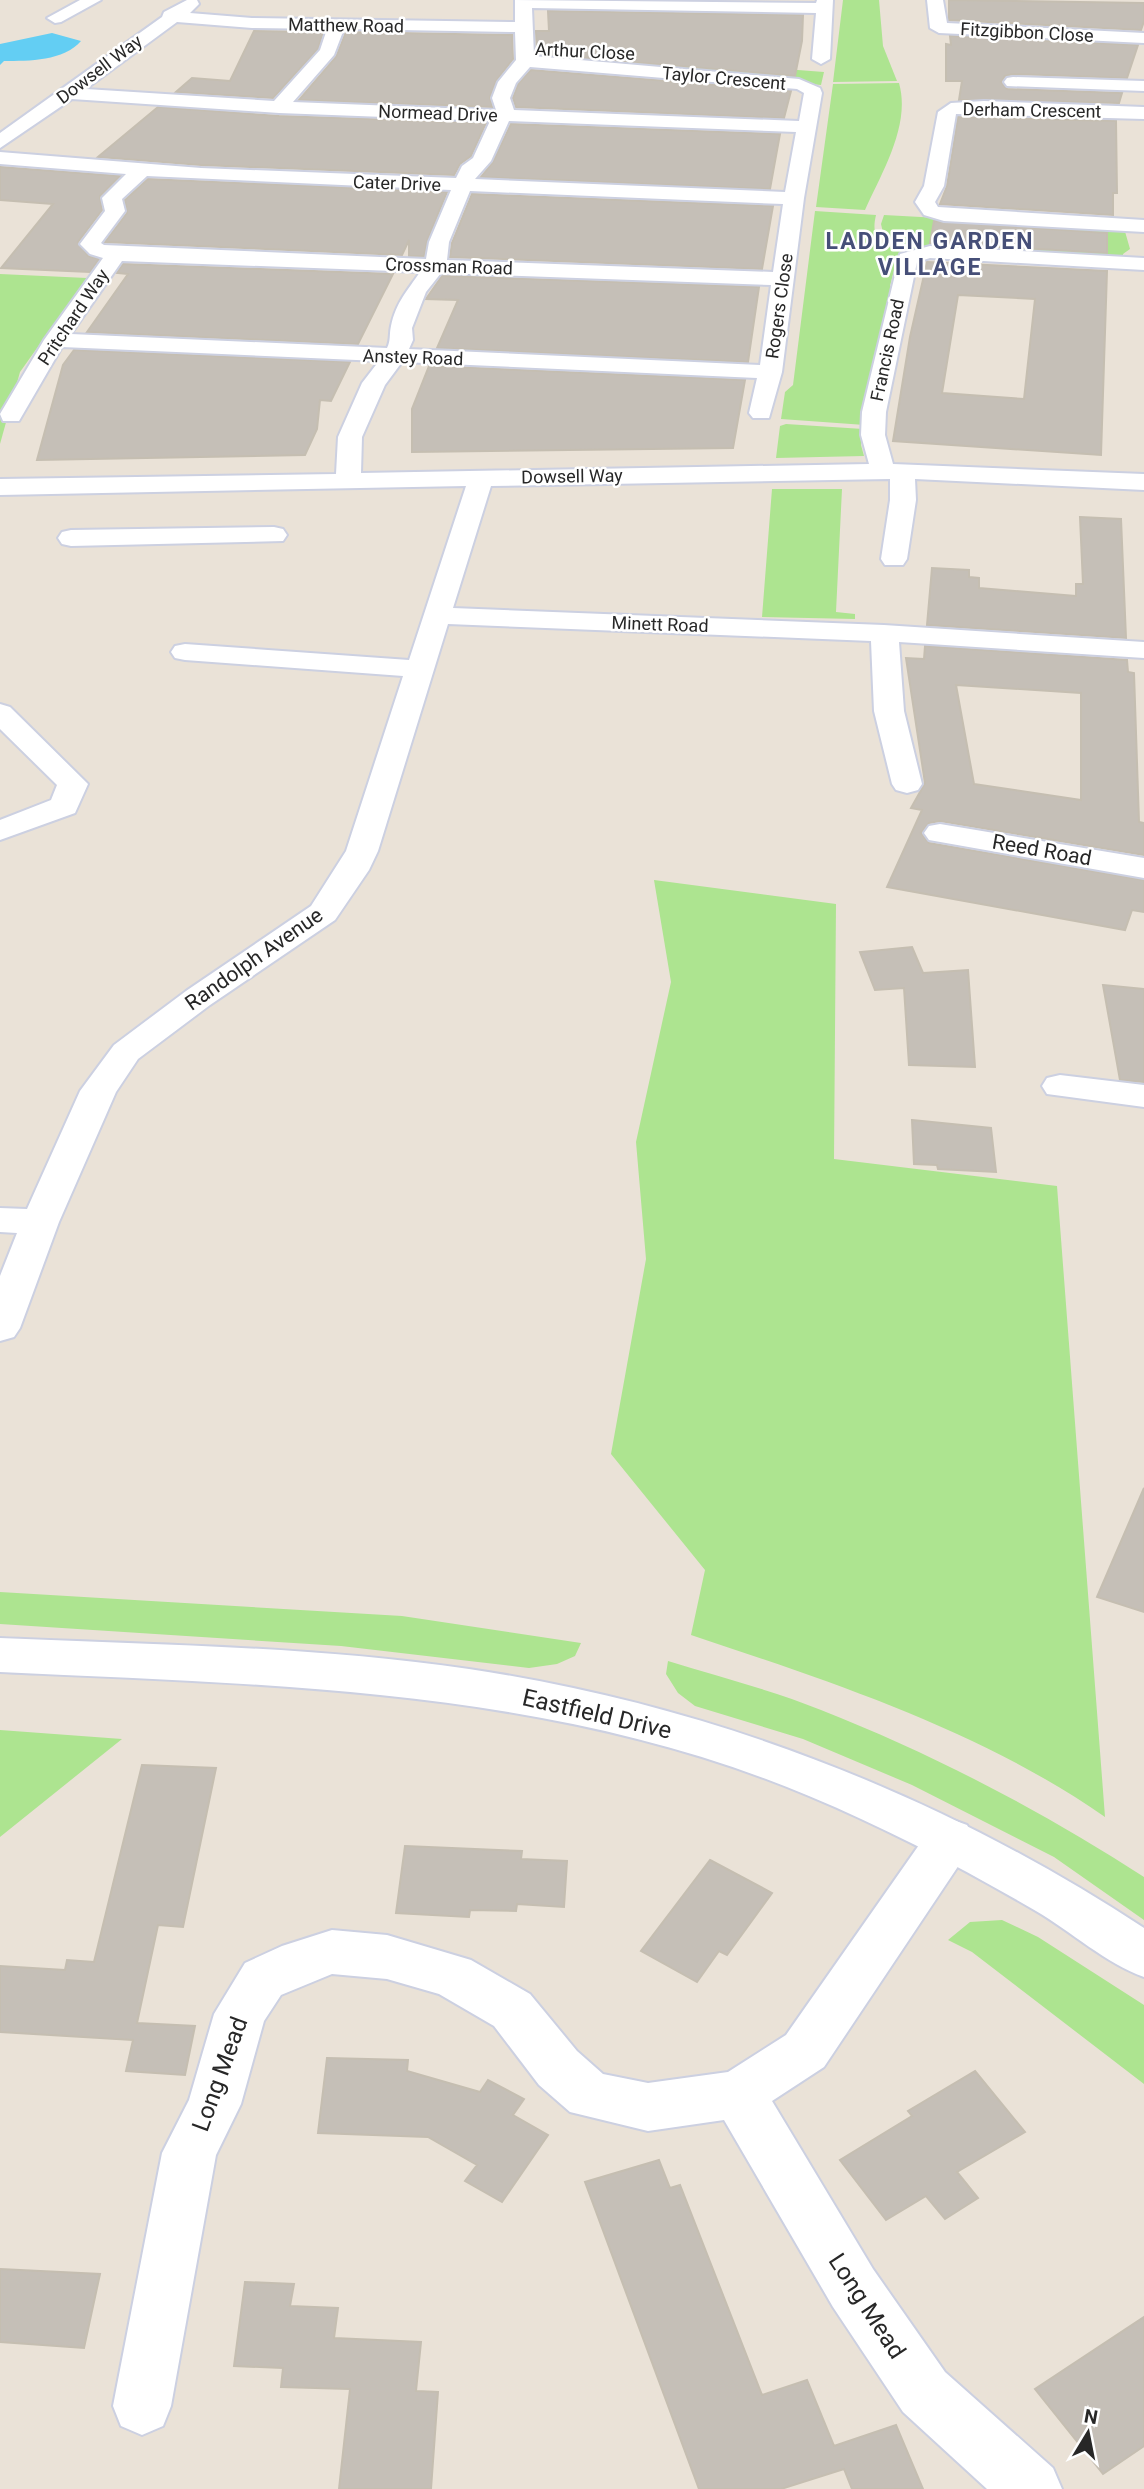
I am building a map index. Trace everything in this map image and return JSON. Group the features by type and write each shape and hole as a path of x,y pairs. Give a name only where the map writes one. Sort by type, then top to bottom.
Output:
{"street":[{"path":"55,18 93,0"},
{"name":"Dowsell Way","path":"0,142 170,16 200,0"},
{"name":"Fitzgibbon Close","path":"935,0 939,28 1144,38"},
{"path":"348,479 350,437 374,383 387,369 402,340 401,328 416,289 428,278 434,266 439,254 439,242 469,170 481,161 506,107 501,97 525,45 523,2 825,4 821,59"},
{"name":"Matthew Road","path":"170,16 337,25 525,45"},
{"path":"279,107 328,51 337,25"},
{"name":"Arthur Close","path":"525,45 728,62"},
{"name":"Taylor Crescent","path":"525,45 799,84 811,88 813,93 794,198"},
{"path":"1011,82 1144,86"},
{"name":"Normead Drive","path":"69,93 279,107 807,127"},
{"name":"Derham Crescent","path":"1144,113 984,107 951,109 947,112 934,186 925,202 931,211 944,215 1144,226"},
{"name":"Cater Drive","path":"0,158 141,170 794,198"},
{"name":"Pritchard Way","path":"11,416 55,340 116,254 97,250 90,244 115,211 112,198 141,170"},
{"name":"Rogers Close","path":"761,413 770,372 794,198"},
{"name":"Francis Road","path":"892,471 873,435 874,412 907,258 930,252 1144,264"},
{"name":"Crossman Road","path":"116,254 783,279"},
{"name":"Anstey Road","path":"55,340 770,372"},
{"path":"892,471 903,500 894,559"},
{"name":"Dowsell Way","path":"0,487 892,471 1144,482"},
{"name":"Randolph Avenue","path":"0,1328 40,1222 98,1091 127,1052 198,998 323,913 353,870 362,851 435,615 481,478"},
{"path":"178,538 187,483"},
{"path":"71,538 274,535"},
{"name":"Minett Road","path":"435,615 884,633 1144,650"},
{"path":"884,633 889,711 907,785"},
{"path":"185,652 418,669"},
{"path":"0,713 73,784 64,806 0,831"},
{"name":"Reed Road","path":"940,833 1144,868"},
{"path":"1060,1086 1144,1096"},
{"path":"0,1220 40,1222"},
{"name":"Eastfield Drive","path":"0,1655 342,1674 470,1687 598,1710 735,1748 845,1789 950,1839 1100,1923 1144,1955"},
{"name":"Long Mead","path":"142,2406 189,2152 214,2104 240,2014 263,1979 300,1961 332,1952 387,1957 453,1976 512,2010 558,2068 589,2095 648,2107 738,2094 805,2051 950,1839"},
{"name":"Long Mead","path":"738,2094 853,2288 924,2392 1032,2489"}],"green space":[{"path":"843,0 879,0 883,46 897,81 833,82"},
{"path":"548,51 824,72 821,85 548,59"},
{"path":"899,83 902,99 898,132 865,210 816,207 833,84"},
{"path":"815,211 876,215 876,236 884,244 904,253 895,266 890,286 894,288 889,311 885,313 865,425 781,419 785,392 793,385"},
{"path":"884,215 1124,228 1130,249 1123,254 1123,262 922,248 910,251 884,237 881,224"},
{"path":"0,274 87,278 20,372 0,444"},
{"path":"786,424 863,429 861,445 864,456 776,458 780,426"},
{"path":"772,489 842,489 836,612 855,614 855,619 762,617"},
{"path":"654,880 836,904 834,1159 1057,1186 1105,1817 1058,1786 1008,1759 905,1711 691,1635 705,1570 611,1454 646,1259 636,1142 671,982"},
{"path":"0,1592 402,1616 581,1643 575,1656 557,1664 529,1668 341,1646 0,1624"},
{"path":"668,1661 765,1690 863,1727 946,1765 1027,1807 1144,1877 1144,1920 1054,1857 912,1785 803,1739 695,1706 678,1693 666,1674"},
{"path":"0,1730 122,1739 0,1837"},
{"path":"1002,1920 1038,1937 1144,2005 1144,2084 972,1952 948,1940 970,1922"}],"water":[{"path":"52,33 81,41 74,48 56,56 4,61 0,65 0,44"}],"building":[{"path":"949,0 1144,3 1144,21 1141,30 949,20"},
{"path":"548,11 803,15 802,41 795,76 537,54 536,31 549,31"},
{"path":"254,31 323,32 318,49 273,98 176,92 192,78 230,81"},
{"path":"346,32 512,35 513,59 496,81 490,97 492,107 299,100 336,57"},
{"path":"950,36 1138,45 1127,78 1013,74 1005,76 1001,82 1007,89 1122,93 1119,103 959,100 962,81 946,81 946,44 951,45"},
{"path":"531,70 791,91 784,118 516,107 513,98 518,84"},
{"path":"158,107 279,116 486,123 471,156 460,164 454,175 201,165 98,157"},
{"path":"958,117 1116,121 1117,193 1113,193 1113,215 940,204 947,186"},
{"path":"511,124 780,134 770,189 481,177 493,162"},
{"path":"0,167 120,176 100,196 102,210 78,242 88,256 99,259 90,272 1,268 53,204 0,200"},
{"path":"148,179 447,192 427,241 424,256 409,256 409,240 402,255 105,242 127,213 125,200"},
{"path":"472,194 773,206 762,269 450,257 452,243"},
{"path":"934,221 1107,233 1107,253 930,243"},
{"path":"927,262 1107,271 1101,455 893,441 910,337","holes":["958,295 1035,299 1024,399 942,393"]},
{"path":"123,264 393,274 358,344 87,332 128,274 117,273"},
{"path":"442,276 759,287 748,362 437,348 458,300 426,299"},
{"path":"74,350 350,362 331,401 320,400 317,429 305,455 37,460 63,365"},
{"path":"429,366 745,380 733,448 412,452 412,409"},
{"path":"1080,517 1121,519 1126,638 927,625 932,568 969,570 969,577 979,578 979,588 1076,596 1076,584 1083,584"},
{"path":"925,646 1127,660 1128,672 1134,673 1139,822 1144,823 1144,855 940,821 929,823 921,833 929,843 1144,880 1144,912 1132,910 1125,930 887,887 922,810 911,808 925,783 906,658 924,659","holes":["956,685 1081,693 1081,800 974,784"]},
{"path":"912,947 923,973 968,970 975,1067 909,1065 904,988 875,990 860,952"},
{"path":"1103,985 1144,989 1144,1082 1120,1080"},
{"path":"912,1120 991,1128 996,1172 938,1169 937,1165 914,1164"},
{"path":"1144,1488 1144,1612 1097,1597"},
{"path":"142,1765 216,1768 183,1927 158,1925 137,2023 195,2026 185,2075 126,2071 133,2040 0,2032 0,1966 65,1970 67,1960 94,1962"},
{"path":"405,1846 522,1851 521,1859 567,1861 564,1907 517,1904 516,1911 470,1910 469,1917 396,1913"},
{"path":"710,1860 772,1893 727,1955 719,1951 697,1982 641,1951"},
{"path":"327,2058 408,2060 407,2071 480,2092 488,2080 524,2099 513,2115 548,2135 502,2202 465,2181 477,2165 428,2137 318,2133"},
{"path":"975,2071 1025,2132 957,2172 978,2198 945,2219 926,2196 886,2220 840,2160 912,2116 908,2111"},
{"path":"659,2160 670,2188 680,2185 762,2395 807,2380 834,2446 896,2425 923,2489 852,2489 844,2469 781,2489 699,2489 585,2182"},
{"path":"0,2269 100,2274 84,2348 0,2342"},
{"path":"245,2282 294,2284 290,2306 338,2308 334,2338 421,2342 416,2391 438,2392 431,2489 339,2489 350,2389 281,2387 283,2368 234,2366"},
{"path":"1144,2317 1144,2446 1103,2474 1035,2389"}],"district":[{"name":"LADDEN GARDEN VILLAGE","path":"930,254"}]}
